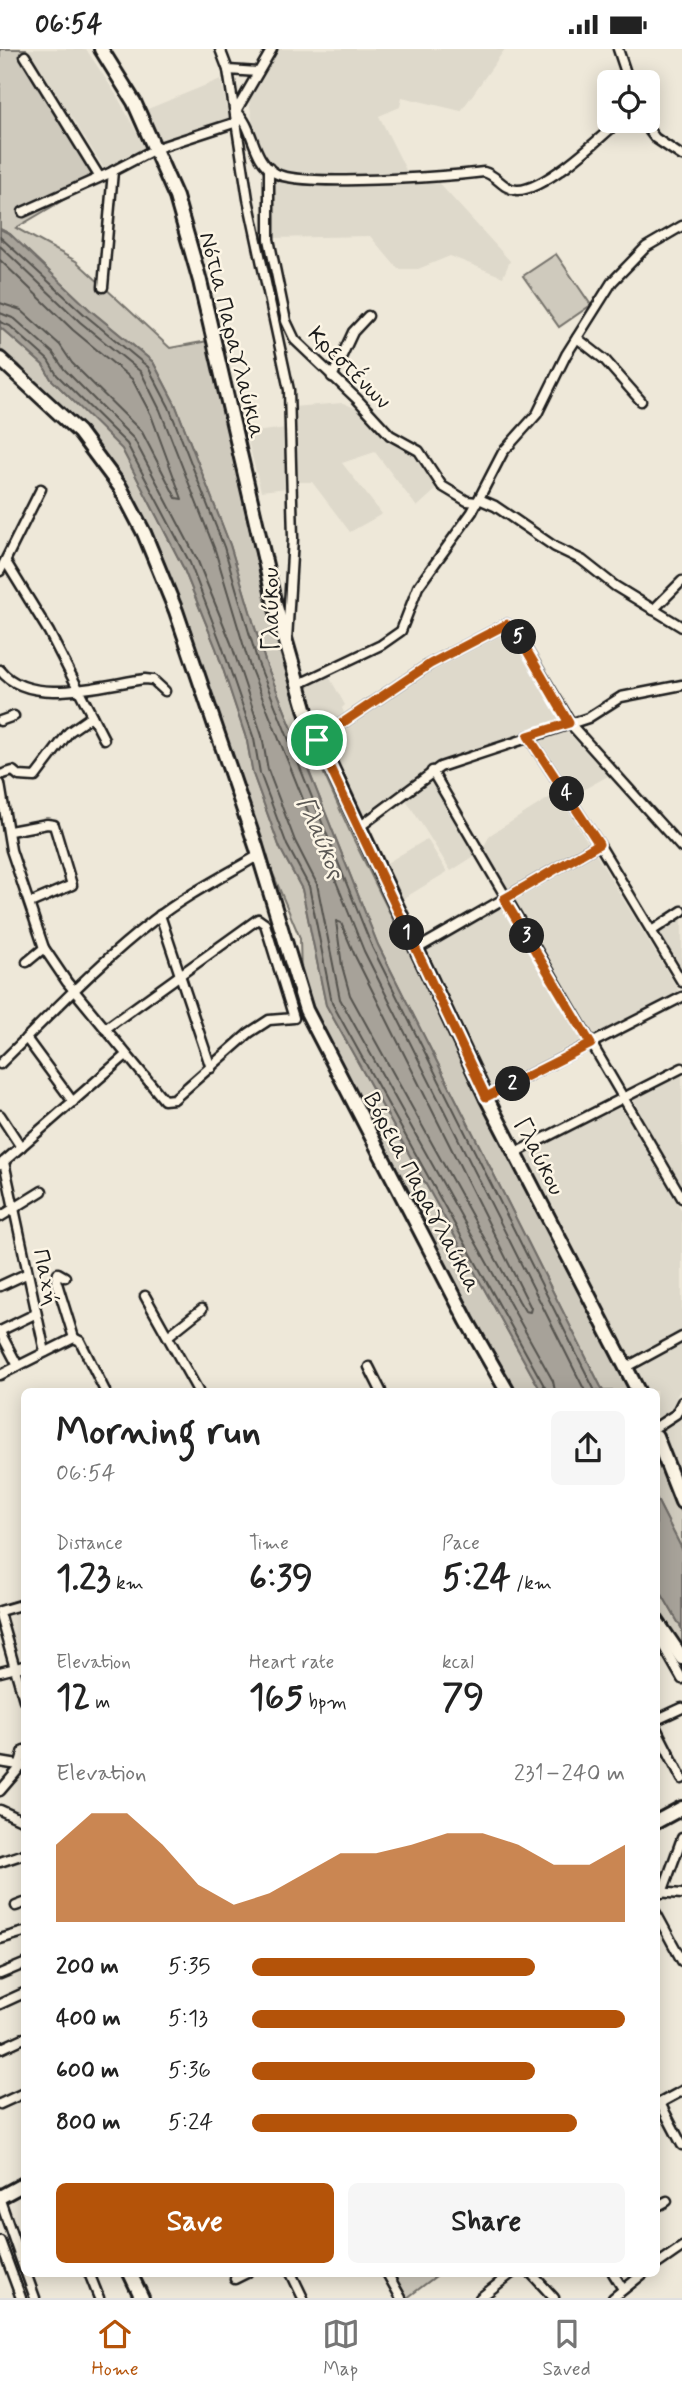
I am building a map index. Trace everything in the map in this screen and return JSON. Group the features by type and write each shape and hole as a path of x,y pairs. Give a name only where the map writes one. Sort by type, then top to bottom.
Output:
{"main road":[{"name":"Νότια Παραγλαύκια","path":"101,49 134,101 157,148 176,197 197,270 286,646"},
{"name":"Βόρεια Παραγλαύκια","path":"0,359 79,432 120,487 144,533 176,611 259,855 306,1010 467,1321 505,1388"},
{"name":"Γλαύκου","path":"286,646 317,740 415,950 486,1097 637,1388"},
{"path":"660,1446 682,1502"},
{"path":"660,1632 682,1658"},
{"path":"660,1820 682,1808"},
{"path":"0,2198 21,2186"},
{"path":"132,2277 142,2298"}],"street":[{"name":"Γλαύκου","path":"220,49 228,70 248,199 289,390 293,538 290,624 286,646"},
{"path":"272,49 236,111 247,122 260,158 279,175 345,181 444,177 487,172 506,187 522,190 537,184 605,133"},
{"path":"618,49 625,70"},
{"path":"25,56 99,176"},
{"path":"228,70 258,72"},
{"path":"23,212 112,172 157,148 237,122"},
{"path":"651,133 682,156"},
{"name":"Κρεστένων","path":"269,168 269,239 286,321 295,340 390,435 419,451 442,486 467,501 490,503 682,627"},
{"path":"103,287 112,172"},
{"path":"297,685 381,645 401,631 418,587 478,501 503,452 537,414 577,338 626,265 649,245 682,226"},
{"path":"332,377 353,332 368,316"},
{"path":"577,338 606,361 641,401"},
{"path":"0,571 41,489"},
{"path":"6,562 81,691 104,739"},
{"path":"653,610 682,580"},
{"path":"317,740 430,664 507,624 516,632 569,723 682,848"},
{"path":"1,674 31,687 81,691 148,679 165,691"},
{"path":"358,828 432,771 528,736 588,718 621,697 682,685"},
{"path":"0,721 14,716"},
{"path":"0,775 13,771 19,776 35,777 69,732 92,716"},
{"path":"528,736 653,930 682,982"},
{"path":"432,771 504,899 682,1198"},
{"path":"0,784 10,831 11,850 44,948 73,991 104,1029 168,1101 211,1069 249,1033 269,1020 294,1018 265,924 258,919 104,1029"},
{"path":"10,831 54,825 72,885 30,903"},
{"path":"415,950 599,844"},
{"path":"0,1064 73,991 160,915 259,855"},
{"path":"653,930 682,911"},
{"path":"160,915 211,1069"},
{"path":"27,962 44,948"},
{"path":"486,1097 682,997"},
{"path":"26,1038 73,1102"},
{"path":"2,1164 127,1055"},
{"path":"515,1153 682,1068"},
{"path":"0,1115 22,1147"},
{"name":"Παχή","path":"2,1164 45,1352"},
{"path":"0,1217 42,1191"},
{"path":"65,1277 58,1273 56,1280 74,1338 80,1341 104,1388"},
{"path":"0,1286 26,1274"},
{"path":"145,1296 152,1313 169,1336 196,1388"},
{"path":"169,1336 202,1309"},
{"path":"18,1366 0,1331 35,1314"},
{"path":"627,1367 682,1337"},
{"path":"0,1375 74,1338"},
{"path":"369,1367 380,1388"},
{"path":"660,1425 679,1415 682,1402"},
{"path":"0,1611 21,1605"},
{"path":"0,1616 20,1667 0,1672"},
{"path":"660,1634 682,1679"},
{"path":"660,1718 682,1708"},
{"path":"660,1736 682,1779"},
{"path":"0,1762 21,1766"},
{"path":"0,1791 21,1767"},
{"path":"0,1810 21,1820"},
{"path":"660,1890 682,1838"},
{"path":"0,1862 21,1855"},
{"path":"660,1892 682,1894"},
{"path":"660,1920 682,1961"},
{"path":"0,1939 21,1933"},
{"path":"0,1974 21,1965"},
{"path":"0,2004 21,1994"},
{"path":"0,2049 21,2039"},
{"path":"660,2103 682,2091"},
{"path":"0,2104 21,2094"},
{"path":"660,2107 682,2145"},
{"path":"0,2198 21,2259"},
{"path":"660,2205 667,2201"},
{"path":"0,2241 21,2298"},
{"path":"660,2262 682,2247"},
{"path":"27,2277 35,2298"},
{"path":"91,2277 99,2298"},
{"path":"235,2279 239,2277"},
{"path":"293,2277 301,2298"},
{"path":"389,2277 401,2298"},
{"path":"480,2298 507,2277"},
{"path":"535,2277 554,2298"},
{"path":"616,2277 623,2289"},
{"path":"613,2298 637,2277"}],"shaded area":[{"path":"0,49 26,49 104,176 16,228 76,261 170,348 208,341 268,611 301,723 352,836 505,1147 630,1388 601,1388 378,945 265,661 230,545 175,404 153,362 90,310 10,234 0,229"},
{"path":"28,49 86,49 117,96 145,148 105,170"},
{"path":"275,49 505,49 461,111 402,97 400,107 379,116 408,174 344,178 278,173 256,143 248,94"},
{"path":"221,79 229,118 159,143 143,111"},
{"path":"270,177 292,180 436,180 510,261 503,277 450,256 418,269 398,269 370,236 271,238"},
{"path":"556,254 591,305 559,327 523,276"},
{"path":"0,327 43,365 51,379 122,449 183,567 216,648 247,741 253,774 280,848 302,889 326,1005 539,1388 515,1388 488,1343 315,1019 301,976 300,938 252,824 186,628 111,472 19,365 0,350"},
{"path":"343,403 365,412 390,441 416,451 438,488 417,507 375,452 342,463 382,514 350,532 312,482 294,482 293,464 296,461 292,407"},
{"path":"286,428 287,488 261,491 246,433"},
{"path":"507,627 559,719 433,765 363,815 328,739 430,671"},
{"path":"327,673 345,705 342,708 345,715 316,735 298,688"},
{"path":"564,728 608,776 572,796 537,739"},
{"path":"431,782 476,855 451,871 405,798"},
{"path":"557,793 589,844 506,891 483,848 490,835"},
{"path":"427,839 447,872 401,900 380,867"},
{"path":"595,853 679,991 593,1036 513,901"},
{"path":"501,907 581,1040 492,1087 424,950"},
{"path":"682,917 682,975 657,934"},
{"path":"682,1073 682,1185 631,1099"},
{"path":"620,1104 682,1211 682,1330 630,1358 550,1200 531,1165 526,1164 522,1156"},
{"path":"682,1344 682,1386 671,1408 661,1417 660,1388 644,1388 635,1370"},
{"path":"676,1419 682,1420 682,1495 660,1437 660,1431"},
{"path":"660,1459 682,1513 682,1549 660,1506"},
{"path":"660,1591 682,1629 682,1648 660,1616"},
{"path":"394,2277 435,2277 407,2298"}],"water":[{"name":"Γλαύκος","path":"0,229 10,234 90,310 153,362 175,404 230,545 265,661 378,945 601,1388 539,1388 326,1005 302,889 280,848 253,774 247,741 216,648 183,567 122,449 51,379 43,365 0,327"},
{"path":"660,1506 682,1549 682,1629 660,1591"}],"route":[{"path":"500,625 513,627 569,723 528,736 599,844 504,899 591,1044 486,1097 317,740 430,664 500,625"}]}
